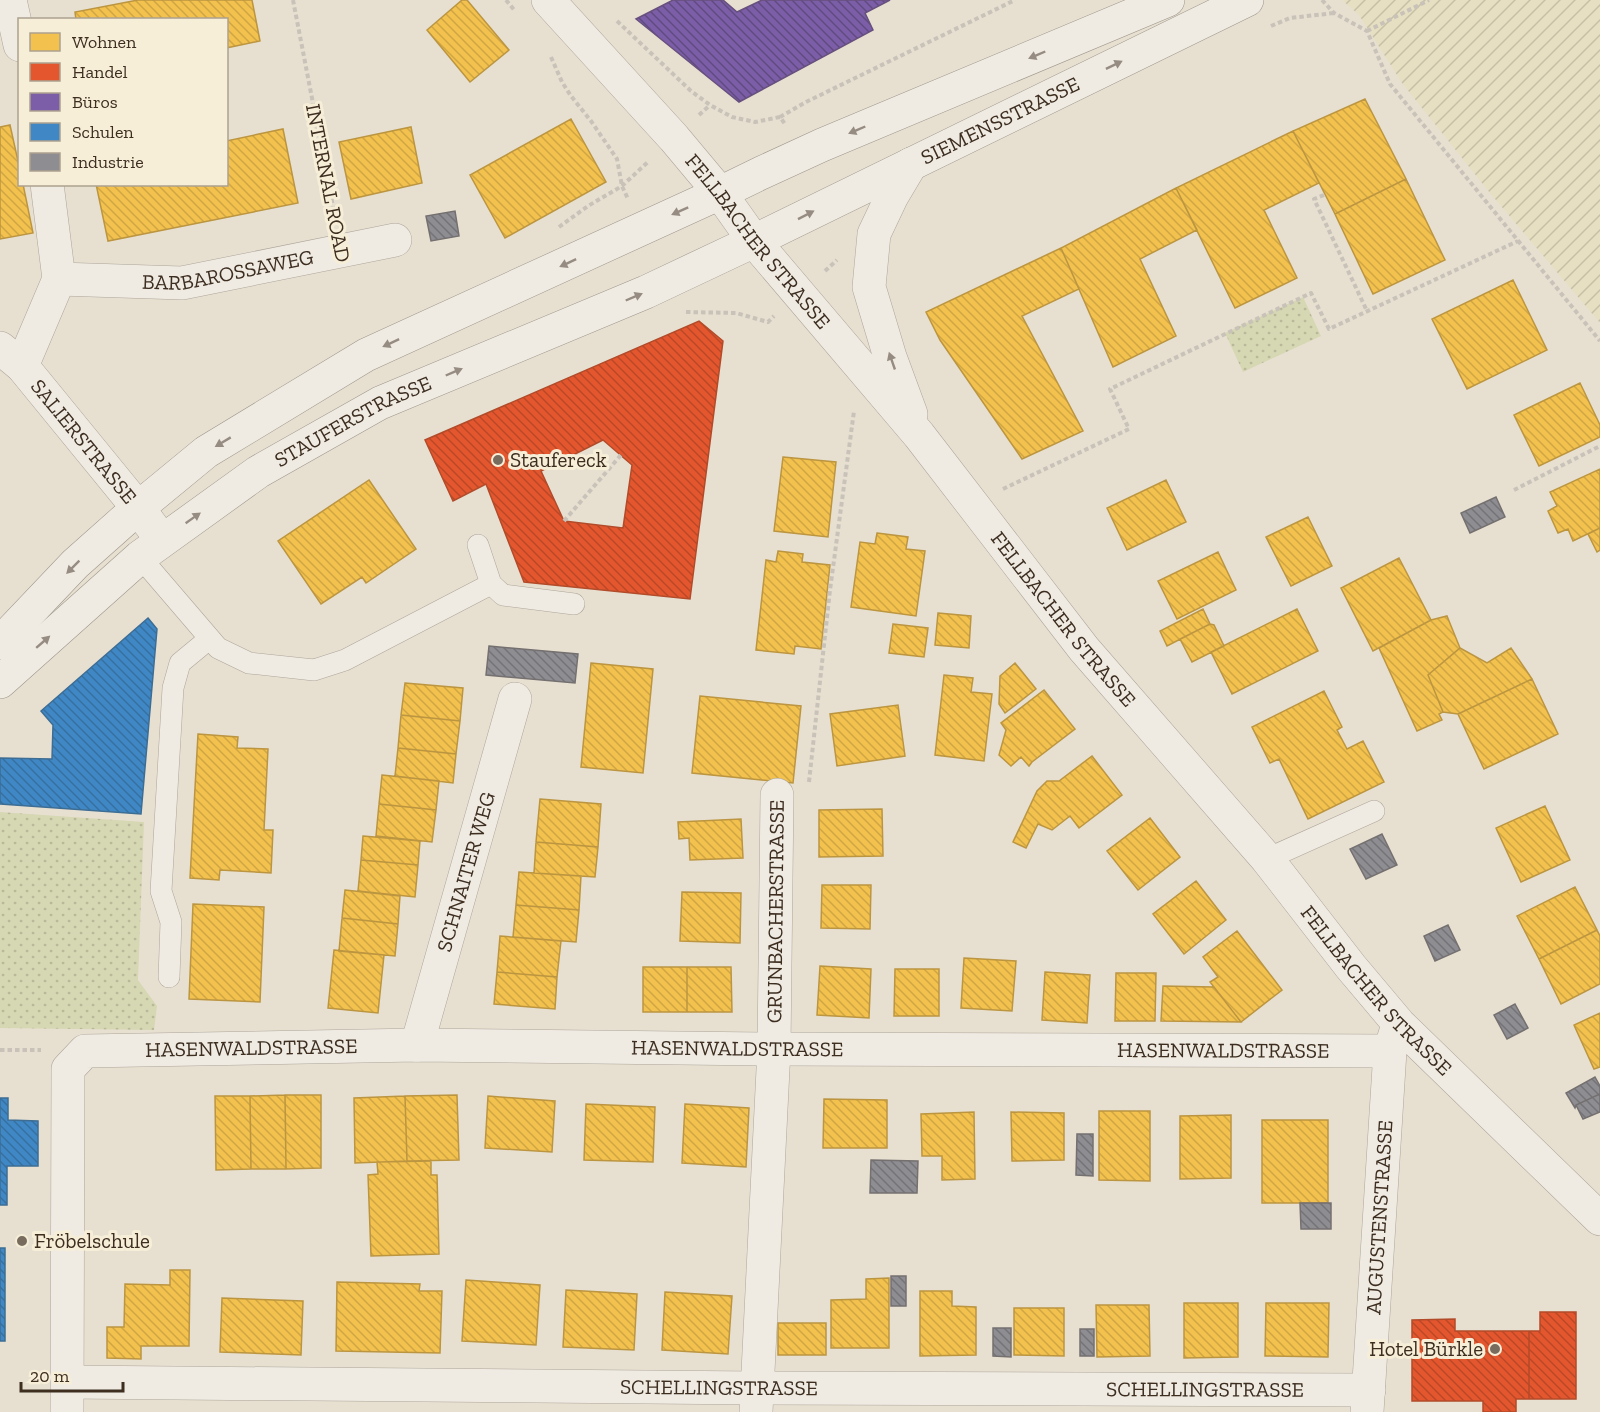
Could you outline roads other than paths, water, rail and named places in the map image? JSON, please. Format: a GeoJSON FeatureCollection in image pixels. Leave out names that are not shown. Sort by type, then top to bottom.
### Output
{"type":"FeatureCollection","features":[{"type":"Feature","properties":{"kind":"street"},"geometry":{"type":"LineString","coordinates":[[10,0],[18,36]]}},
{"type":"Feature","properties":{"kind":"street","name":"FELLBACHER STRASSE"},"geometry":{"type":"LineString","coordinates":[[548,0],[674,138],[720,194],[754,241],[919,435],[1084,649],[1266,859],[1351,967],[1394,1037],[1600,1219]]}},
{"type":"Feature","properties":{"kind":"street","name":"SIEMENSSTRASSE"},"geometry":{"type":"LineString","coordinates":[[720,194],[761,172],[822,145],[1168,0]]}},
{"type":"Feature","properties":{"kind":"street","name":"SIEMENSSTRASSE"},"geometry":{"type":"LineString","coordinates":[[754,241],[1247,0]]}},
{"type":"Feature","properties":{"kind":"street"},"geometry":{"type":"LineString","coordinates":[[911,164],[892,196],[874,234],[869,287],[890,357],[919,435]]}},
{"type":"Feature","properties":{"kind":"street"},"geometry":{"type":"LineString","coordinates":[[11,357],[59,279],[47,186]]}},
{"type":"Feature","properties":{"kind":"street"},"geometry":{"type":"LineString","coordinates":[[0,643],[75,564],[206,452],[366,355],[720,194]]}},
{"type":"Feature","properties":{"kind":"street","name":"BARBAROSSAWEG"},"geometry":{"type":"LineString","coordinates":[[59,279],[182,283],[395,240]]}},
{"type":"Feature","properties":{"kind":"street","name":"STAUFERSTRASSE"},"geometry":{"type":"LineString","coordinates":[[0,682],[151,549],[258,472],[380,404],[646,292],[754,241]]}},
{"type":"Feature","properties":{"kind":"street","name":"SALIERSTRASSE"},"geometry":{"type":"LineString","coordinates":[[11,357],[138,508],[151,549]]}},
{"type":"Feature","properties":{"kind":"street","name":"SCHNAITER WEG"},"geometry":{"type":"LineString","coordinates":[[417,1045],[515,699]]}},
{"type":"Feature","properties":{"kind":"street","name":"GRUNBACHERSTRASSE"},"geometry":{"type":"LineString","coordinates":[[757,1400],[774,1049],[777,795]]}},
{"type":"Feature","properties":{"kind":"street","name":"HASENWALDSTRASSE"},"geometry":{"type":"LineString","coordinates":[[68,1397],[68,1069],[85,1050],[417,1045],[774,1049],[1394,1037]]}},
{"type":"Feature","properties":{"kind":"street","name":"AUGUSTENSTRASSE"},"geometry":{"type":"LineString","coordinates":[[1368,1401],[1394,1037]]}},
{"type":"Feature","properties":{"kind":"street","name":"SCHELLINGSTRASSE"},"geometry":{"type":"LineString","coordinates":[[68,1397],[1368,1401]]}},
{"type":"Feature","properties":{"kind":"lane"},"geometry":{"type":"LineString","coordinates":[[478,545],[491,584],[503,595],[574,604]]}},
{"type":"Feature","properties":{"kind":"lane"},"geometry":{"type":"LineString","coordinates":[[151,549],[209,639],[218,648],[249,663],[314,670],[345,660],[491,584]]}},
{"type":"Feature","properties":{"kind":"lane"},"geometry":{"type":"LineString","coordinates":[[169,977],[171,922],[161,891],[173,688],[180,663],[209,639]]}},
{"type":"Feature","properties":{"kind":"lane"},"geometry":{"type":"LineString","coordinates":[[1266,859],[1374,811]]}},
{"type":"Feature","properties":{"kind":"place","name":"Staufereck"},"geometry":{"type":"Point","coordinates":[498,460]}},
{"type":"Feature","properties":{"kind":"place","name":"Fröbelschule"},"geometry":{"type":"Point","coordinates":[22,1241]}},
{"type":"Feature","properties":{"kind":"place","name":"Hotel Bürkle"},"geometry":{"type":"Point","coordinates":[1495,1349]}}]}
